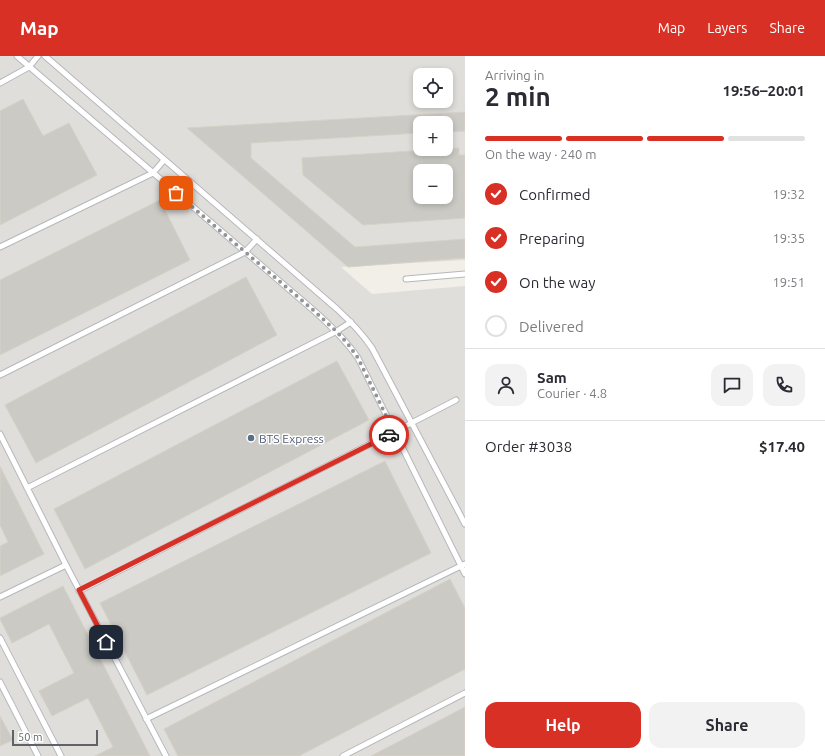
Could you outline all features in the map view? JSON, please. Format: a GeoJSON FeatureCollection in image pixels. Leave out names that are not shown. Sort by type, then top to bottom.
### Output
{"type":"FeatureCollection","features":[{"type":"Feature","properties":{"kind":"lane"},"geometry":{"type":"LineString","coordinates":[[17,56],[312,309],[348,344],[358,358],[394,432],[463,565],[465,574]]}},
{"type":"Feature","properties":{"kind":"lane"},"geometry":{"type":"LineString","coordinates":[[0,83],[29,67],[38,56]]}},
{"type":"Feature","properties":{"kind":"lane"},"geometry":{"type":"LineString","coordinates":[[45,56],[351,322],[362,334],[372,348],[465,524]]}},
{"type":"Feature","properties":{"kind":"lane"},"geometry":{"type":"LineString","coordinates":[[0,247],[153,173],[164,160]]}},
{"type":"Feature","properties":{"kind":"lane"},"geometry":{"type":"LineString","coordinates":[[0,375],[245,252],[257,240]]}},
{"type":"Feature","properties":{"kind":"lane"},"geometry":{"type":"LineString","coordinates":[[406,279],[465,274]]}},
{"type":"Feature","properties":{"kind":"lane"},"geometry":{"type":"LineString","coordinates":[[27,488],[337,332],[351,322]]}},
{"type":"Feature","properties":{"kind":"lane"},"geometry":{"type":"LineString","coordinates":[[79,590],[456,400]]}},
{"type":"Feature","properties":{"kind":"lane"},"geometry":{"type":"LineString","coordinates":[[0,434],[66,565],[166,756]]}},
{"type":"Feature","properties":{"kind":"lane"},"geometry":{"type":"LineString","coordinates":[[0,597],[66,565]]}},
{"type":"Feature","properties":{"kind":"lane"},"geometry":{"type":"LineString","coordinates":[[146,719],[463,565]]}},
{"type":"Feature","properties":{"kind":"lane"},"geometry":{"type":"LineString","coordinates":[[0,638],[61,756]]}},
{"type":"Feature","properties":{"kind":"lane"},"geometry":{"type":"LineString","coordinates":[[0,682],[38,756]]}},
{"type":"Feature","properties":{"kind":"lane"},"geometry":{"type":"LineString","coordinates":[[343,756],[465,693]]}},
{"type":"Feature","properties":{"kind":"shaded area"},"geometry":{"type":"Polygon","coordinates":[[[0,56],[465,56],[465,260],[341,267],[372,294],[465,286],[465,756],[0,756],[0,56]]]}},
{"type":"Feature","properties":{"kind":"building"},"geometry":{"type":"Polygon","coordinates":[[[23,99],[43,136],[69,123],[97,175],[0,225],[0,111],[23,99]]]}},
{"type":"Feature","properties":{"kind":"building"},"geometry":{"type":"Polygon","coordinates":[[[465,112],[465,131],[453,132],[453,116],[413,116],[413,133],[251,143],[251,158],[355,247],[465,239],[465,258],[348,267],[187,128],[465,112]]]}},
{"type":"Feature","properties":{"kind":"building"},"geometry":{"type":"Polygon","coordinates":[[[453,148],[459,148],[459,155],[465,155],[465,218],[363,225],[303,175],[302,158],[413,151],[413,156],[453,156],[453,148]]]}},
{"type":"Feature","properties":{"kind":"building"},"geometry":{"type":"Polygon","coordinates":[[[160,200],[190,260],[0,355],[0,280],[160,200]]]}},
{"type":"Feature","properties":{"kind":"building"},"geometry":{"type":"Polygon","coordinates":[[[246,277],[277,335],[36,463],[5,405],[246,277]]]}},
{"type":"Feature","properties":{"kind":"building"},"geometry":{"type":"Polygon","coordinates":[[[337,361],[369,420],[85,569],[54,509],[337,361]]]}},
{"type":"Feature","properties":{"kind":"building"},"geometry":{"type":"Polygon","coordinates":[[[385,461],[431,553],[147,695],[100,603],[385,461]]]}},
{"type":"Feature","properties":{"kind":"building"},"geometry":{"type":"Polygon","coordinates":[[[0,466],[44,554],[0,576],[0,546],[8,542],[0,525],[0,466]]]}},
{"type":"Feature","properties":{"kind":"building"},"geometry":{"type":"Polygon","coordinates":[[[450,579],[465,608],[465,669],[299,756],[178,756],[164,729],[450,579]]]}},
{"type":"Feature","properties":{"kind":"building"},"geometry":{"type":"Polygon","coordinates":[[[63,586],[150,756],[95,756],[113,747],[88,698],[52,716],[39,691],[74,673],[49,624],[12,643],[0,618],[63,586]]]}},
{"type":"Feature","properties":{"kind":"building"},"geometry":{"type":"Polygon","coordinates":[[[465,707],[465,756],[371,756],[465,707]]]}},
{"type":"Feature","properties":{"kind":"building"},"geometry":{"type":"Polygon","coordinates":[[[0,716],[13,740],[0,746],[0,716]]]}},
{"type":"Feature","properties":{"kind":"way so far"},"geometry":{"type":"LineString","coordinates":[[176,193],[312,309],[348,344],[358,358],[394,432],[389,435]]}},
{"type":"Feature","properties":{"kind":"place","name":"BTS Express"},"geometry":{"type":"Point","coordinates":[251,438]}},
{"type":"Feature","properties":{"kind":"route"},"geometry":{"type":"LineString","coordinates":[[106,642],[79,590],[389,435]]}}]}
